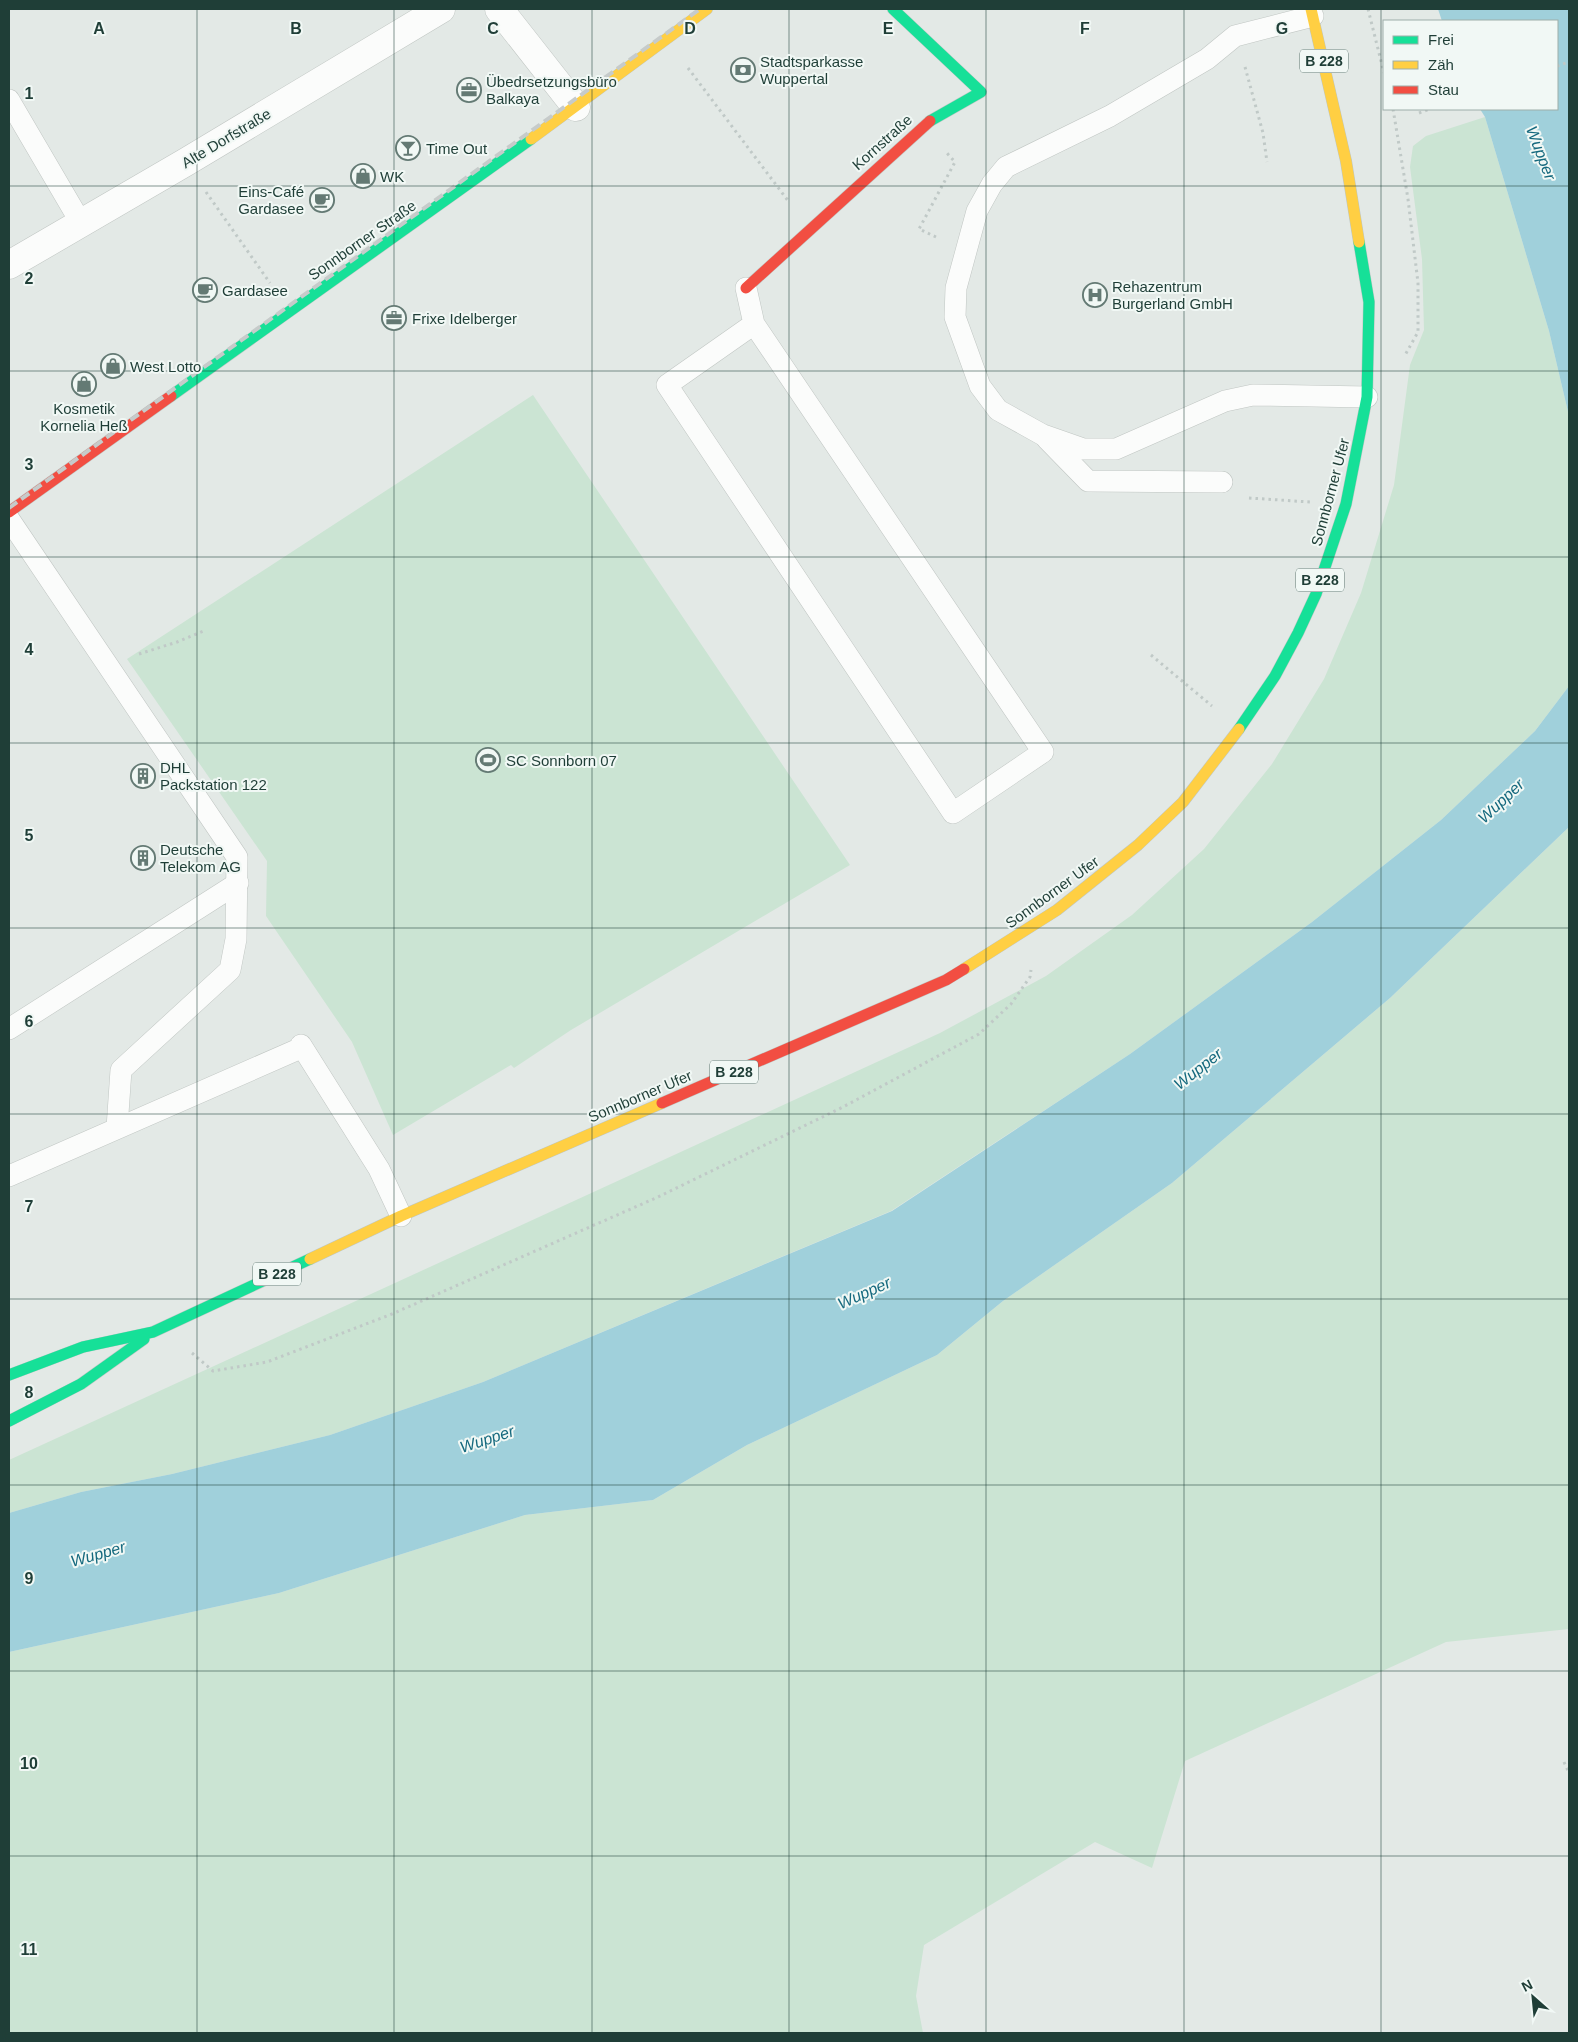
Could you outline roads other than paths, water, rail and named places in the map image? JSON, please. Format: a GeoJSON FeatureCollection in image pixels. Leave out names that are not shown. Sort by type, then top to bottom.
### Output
{"type":"FeatureCollection","features":[{"type":"Feature","properties":{"kind":"main road","name":"Sonnborner Straße"},"geometry":{"type":"LineString","coordinates":[[9,512],[289,310],[576,107],[707,9]]}},
{"type":"Feature","properties":{"kind":"main road","name":"Kornstraße"},"geometry":{"type":"LineString","coordinates":[[746,288],[923,125],[981,92],[893,9]]}},
{"type":"Feature","properties":{"kind":"main road","name":"Sonnborner Ufer"},"geometry":{"type":"LineString","coordinates":[[9,1421],[82,1384],[158,1330],[401,1216],[946,980],[1033,927],[1138,845],[1183,802],[1239,729],[1275,676],[1298,633],[1316,594],[1346,504],[1357,464],[1367,397],[1369,302],[1346,161],[1312,12]]}},
{"type":"Feature","properties":{"kind":"main road","name":"Sonnborner Ufer"},"geometry":{"type":"LineString","coordinates":[[9,1375],[83,1347],[158,1330]]}},
{"type":"Feature","properties":{"kind":"street","name":"Alte Dorfstraße"},"geometry":{"type":"LineString","coordinates":[[9,265],[186,162],[441,9]]}},
{"type":"Feature","properties":{"kind":"street"},"geometry":{"type":"LineString","coordinates":[[499,9],[576,107]]}},
{"type":"Feature","properties":{"kind":"lane"},"geometry":{"type":"LineString","coordinates":[[1312,12],[1234,36],[1207,58],[1110,116],[1006,167],[992,184],[977,211],[956,288],[955,317],[984,392],[998,410],[1043,435],[1083,450],[1116,449],[1225,401],[1253,395],[1367,397]]}},
{"type":"Feature","properties":{"kind":"lane"},"geometry":{"type":"LineString","coordinates":[[9,100],[81,223]]}},
{"type":"Feature","properties":{"kind":"lane"},"geometry":{"type":"LineString","coordinates":[[746,288],[754,324],[1043,752],[953,813],[667,385],[754,324]]}},
{"type":"Feature","properties":{"kind":"lane"},"geometry":{"type":"LineString","coordinates":[[1043,435],[1088,481],[1222,482]]}},
{"type":"Feature","properties":{"kind":"lane"},"geometry":{"type":"LineString","coordinates":[[9,519],[112,668],[237,857],[236,939],[230,970],[121,1070],[117,1128]]}},
{"type":"Feature","properties":{"kind":"lane"},"geometry":{"type":"LineString","coordinates":[[9,1029],[238,883]]}},
{"type":"Feature","properties":{"kind":"lane"},"geometry":{"type":"LineString","coordinates":[[9,1176],[301,1046],[379,1169],[401,1216]]}},
{"type":"Feature","properties":{"kind":"water","name":"Wupper"},"geometry":{"type":"Polygon","coordinates":[[[1438,9],[1568,9],[1569,11],[1569,416],[1549,331],[1485,117],[1481,110],[1558,110],[1558,20],[1442,20],[1438,9]]]}},
{"type":"Feature","properties":{"kind":"water","name":"Wupper"},"geometry":{"type":"Polygon","coordinates":[[[1569,686],[1569,827],[1390,998],[1172,1183],[1003,1301],[937,1355],[747,1445],[653,1500],[525,1515],[279,1593],[9,1652],[9,1513],[81,1492],[172,1474],[330,1435],[483,1382],[892,1211],[1130,1054],[1312,922],[1441,820],[1535,731],[1569,686]]]}},
{"type":"Feature","properties":{"kind":"railway"},"geometry":{"type":"LineString","coordinates":[[9,508],[700,9]]}},
{"type":"Feature","properties":{"kind":"place","name":"Stadtsparkasse Wuppertal"},"geometry":{"type":"Point","coordinates":[743,70]}},
{"type":"Feature","properties":{"kind":"place","name":"Übedrsetzungsbüro Balkaya"},"geometry":{"type":"Point","coordinates":[469,90]}},
{"type":"Feature","properties":{"kind":"place","name":"Time Out"},"geometry":{"type":"Point","coordinates":[408,148]}},
{"type":"Feature","properties":{"kind":"place","name":"WK"},"geometry":{"type":"Point","coordinates":[363,176]}},
{"type":"Feature","properties":{"kind":"place","name":"Eins-Café Gardasee"},"geometry":{"type":"Point","coordinates":[322,200]}},
{"type":"Feature","properties":{"kind":"place","name":"Gardasee"},"geometry":{"type":"Point","coordinates":[205,290]}},
{"type":"Feature","properties":{"kind":"place","name":"Rehazentrum Burgerland GmbH"},"geometry":{"type":"Point","coordinates":[1095,295]}},
{"type":"Feature","properties":{"kind":"place","name":"Frixe Idelberger"},"geometry":{"type":"Point","coordinates":[394,318]}},
{"type":"Feature","properties":{"kind":"place","name":"West Lotto"},"geometry":{"type":"Point","coordinates":[113,366]}},
{"type":"Feature","properties":{"kind":"place","name":"Kosmetik Kornelia Heß"},"geometry":{"type":"Point","coordinates":[84,384]}},
{"type":"Feature","properties":{"kind":"place","name":"SC Sonnborn 07"},"geometry":{"type":"Point","coordinates":[488,760]}},
{"type":"Feature","properties":{"kind":"place","name":"DHL Packstation 122"},"geometry":{"type":"Point","coordinates":[143,776]}},
{"type":"Feature","properties":{"kind":"place","name":"Deutsche Telekom AG"},"geometry":{"type":"Point","coordinates":[143,858]}}]}
